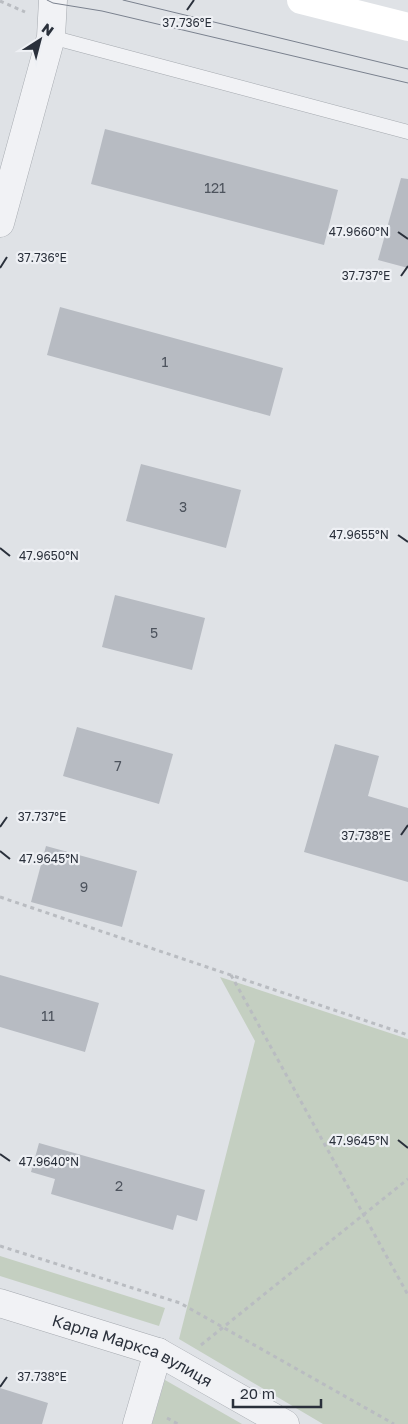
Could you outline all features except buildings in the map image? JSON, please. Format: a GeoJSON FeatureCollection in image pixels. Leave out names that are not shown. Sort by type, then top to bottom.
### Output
{"type":"FeatureCollection","features":[{"type":"Feature","properties":{"kind":"main road"},"geometry":{"type":"LineString","coordinates":[[301,0],[408,27]]}},
{"type":"Feature","properties":{"kind":"street"},"geometry":{"type":"LineString","coordinates":[[0,223],[52,37],[53,0]]}},
{"type":"Feature","properties":{"kind":"street","name":"Карла Маркса вулиця"},"geometry":{"type":"LineString","coordinates":[[0,1303],[158,1352],[285,1424]]}},
{"type":"Feature","properties":{"kind":"street"},"geometry":{"type":"LineString","coordinates":[[138,1424],[158,1352]]}},
{"type":"Feature","properties":{"kind":"lane"},"geometry":{"type":"LineString","coordinates":[[52,37],[408,132]]}},
{"type":"Feature","properties":{"kind":"path"},"geometry":{"type":"LineString","coordinates":[[0,897],[408,1034]]}},
{"type":"Feature","properties":{"kind":"path"},"geometry":{"type":"LineString","coordinates":[[231,975],[408,1296]]}},
{"type":"Feature","properties":{"kind":"path"},"geometry":{"type":"LineString","coordinates":[[189,1370],[202,1343],[408,1179]]}},
{"type":"Feature","properties":{"kind":"path"},"geometry":{"type":"LineString","coordinates":[[0,1246],[180,1303],[394,1424]]}},
{"type":"Feature","properties":{"kind":"path"},"geometry":{"type":"LineString","coordinates":[[166,1418],[170,1410]]}},
{"type":"Feature","properties":{"kind":"green space"},"geometry":{"type":"Polygon","coordinates":[[[220,977],[408,1039],[408,1424],[323,1424],[179,1339],[255,1041],[220,977]]]}},
{"type":"Feature","properties":{"kind":"green space"},"geometry":{"type":"Polygon","coordinates":[[[0,1256],[165,1308],[159,1326],[0,1276],[0,1256]]]}},
{"type":"Feature","properties":{"kind":"green space"},"geometry":{"type":"Polygon","coordinates":[[[165,1380],[242,1424],[152,1424],[165,1380]]]}},
{"type":"Feature","properties":{"kind":"tram line"},"geometry":{"type":"LineString","coordinates":[[47,0],[53,3],[102,11],[408,83]]}},
{"type":"Feature","properties":{"kind":"tram line"},"geometry":{"type":"LineString","coordinates":[[123,0],[408,69]]}}]}
